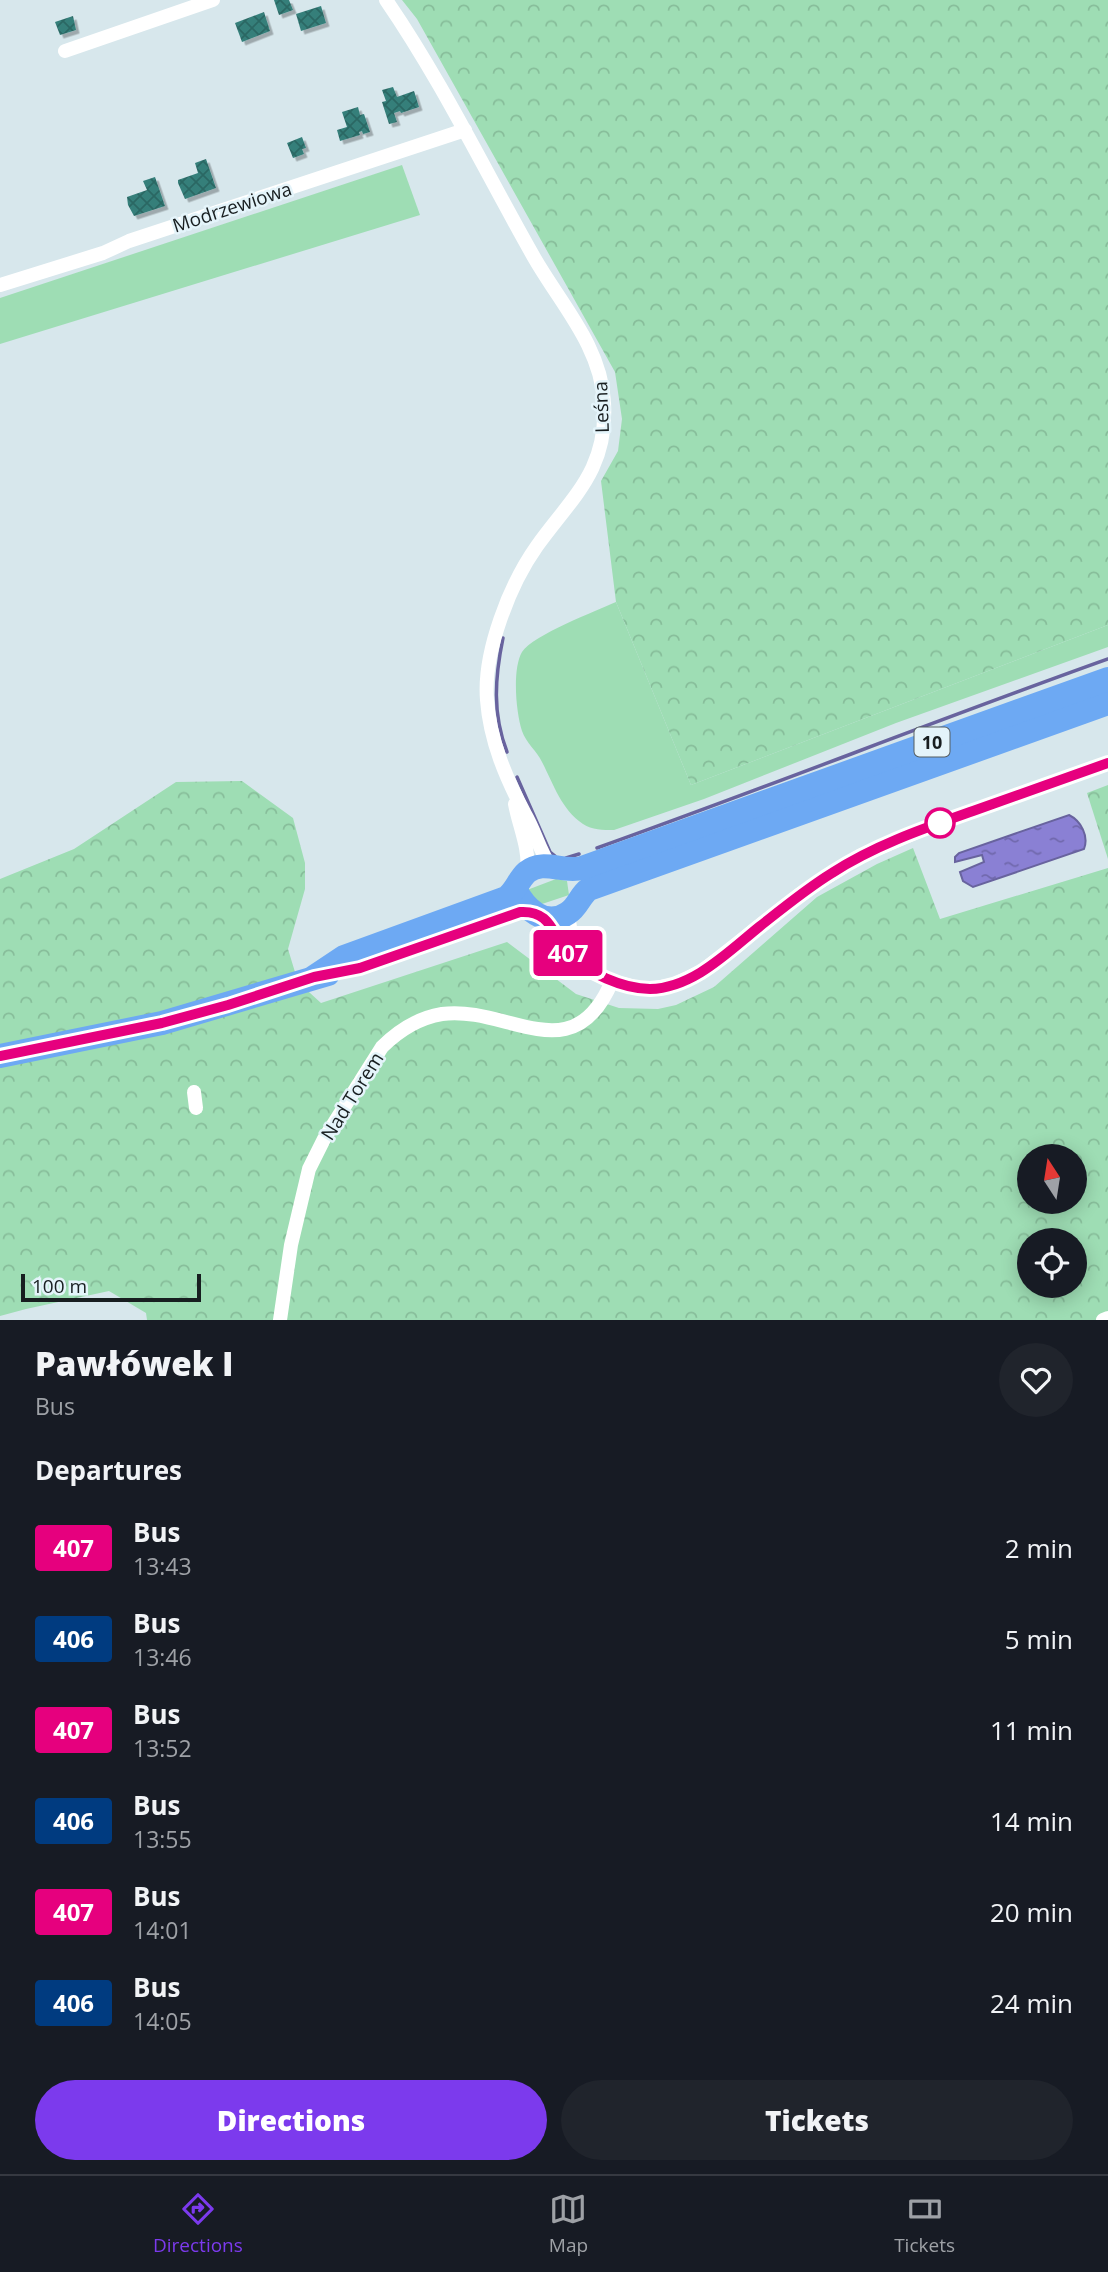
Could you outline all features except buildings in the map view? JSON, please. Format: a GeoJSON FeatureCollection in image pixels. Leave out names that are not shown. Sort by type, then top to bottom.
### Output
{"type":"FeatureCollection","features":[{"type":"Feature","properties":{"kind":"highway","name":"10"},"geometry":{"type":"LineString","coordinates":[[314,977],[344,957],[496,902],[539,874],[582,868],[1108,679]]}},
{"type":"Feature","properties":{"kind":"highway","name":"10"},"geometry":{"type":"LineString","coordinates":[[0,1056],[162,1023],[250,999],[314,977],[360,968],[520,912],[557,918],[589,889],[1108,703]]}},
{"type":"Feature","properties":{"kind":"highway"},"geometry":{"type":"LineString","coordinates":[[537,915],[524,904],[539,874],[573,879],[574,905]]}},
{"type":"Feature","properties":{"kind":"street"},"geometry":{"type":"LineString","coordinates":[[65,51],[213,0]]}},
{"type":"Feature","properties":{"kind":"street","name":"Leśna"},"geometry":{"type":"LineString","coordinates":[[386,0],[433,72],[532,256],[591,350],[600,375],[604,402],[604,433],[594,467],[581,489],[535,549],[511,592],[495,637],[487,679],[486,698],[490,724],[502,766],[540,851],[539,874]]}},
{"type":"Feature","properties":{"kind":"street","name":"Modrzewiowa"},"geometry":{"type":"LineString","coordinates":[[0,285],[103,253],[129,241],[465,130]]}},
{"type":"Feature","properties":{"kind":"street"},"geometry":{"type":"LineString","coordinates":[[537,915],[558,935],[567,952],[612,981],[625,986],[650,989],[673,985],[702,971],[799,895],[860,856],[931,826],[1108,763]]}},
{"type":"Feature","properties":{"kind":"street","name":"Leśna"},"geometry":{"type":"LineString","coordinates":[[514,796],[528,854],[539,874]]}},
{"type":"Feature","properties":{"kind":"street"},"geometry":{"type":"LineString","coordinates":[[574,905],[571,934],[586,965]]}},
{"type":"Feature","properties":{"kind":"street","name":"Nad Torem"},"geometry":{"type":"LineString","coordinates":[[280,1320],[291,1245],[309,1169],[372,1060],[394,1034],[425,1018],[443,1014],[478,1016],[532,1028],[567,1029],[581,1024],[593,1015],[612,981]]}},
{"type":"Feature","properties":{"kind":"street"},"geometry":{"type":"LineString","coordinates":[[194,1092],[196,1108]]}},
{"type":"Feature","properties":{"kind":"street"},"geometry":{"type":"LineString","coordinates":[[1103,1320],[1108,1318]]}},
{"type":"Feature","properties":{"kind":"green space"},"geometry":{"type":"Polygon","coordinates":[[[402,0],[1108,0],[1108,625],[691,785],[616,602],[601,481],[618,451],[622,419],[615,372],[417,19],[402,0]]]}},
{"type":"Feature","properties":{"kind":"green space"},"geometry":{"type":"Polygon","coordinates":[[[402,165],[420,215],[0,344],[0,298],[402,165]]]}},
{"type":"Feature","properties":{"kind":"green space"},"geometry":{"type":"Polygon","coordinates":[[[616,602],[691,785],[1108,625],[1108,647],[896,723],[704,799],[614,830],[602,830],[586,826],[569,811],[524,735],[518,713],[516,680],[519,660],[528,645],[551,631],[616,602]]]}},
{"type":"Feature","properties":{"kind":"green space"},"geometry":{"type":"Polygon","coordinates":[[[242,781],[293,818],[305,863],[305,889],[288,949],[298,982],[321,1003],[507,942],[576,994],[619,1008],[658,1009],[676,1005],[714,987],[817,897],[877,864],[913,848],[940,919],[1108,868],[1108,1320],[147,1320],[146,1313],[109,1291],[0,1316],[0,879],[74,849],[176,782],[242,781]]]}},
{"type":"Feature","properties":{"kind":"green space"},"geometry":{"type":"Polygon","coordinates":[[[1108,785],[1108,859],[1087,793],[1108,785]]]}},
{"type":"Feature","properties":{"kind":"green space"},"geometry":{"type":"Polygon","coordinates":[[[556,879],[567,881],[569,895],[539,905],[527,890],[556,879]]]}},
{"type":"Feature","properties":{"kind":"water"},"geometry":{"type":"Polygon","coordinates":[[[1069,815],[1083,829],[1084,849],[973,887],[963,881],[960,872],[984,862],[982,855],[955,862],[959,853],[1069,815]]]}},
{"type":"Feature","properties":{"kind":"waterway"},"geometry":{"type":"LineString","coordinates":[[503,638],[496,695],[499,723],[507,752]]}},
{"type":"Feature","properties":{"kind":"waterway"},"geometry":{"type":"LineString","coordinates":[[597,848],[1108,659]]}},
{"type":"Feature","properties":{"kind":"waterway"},"geometry":{"type":"LineString","coordinates":[[517,777],[550,852],[555,856]]}},
{"type":"Feature","properties":{"kind":"waterway"},"geometry":{"type":"LineString","coordinates":[[566,858],[579,854]]}},
{"type":"Feature","properties":{"kind":"bus line","name":"407"},"geometry":{"type":"LineString","coordinates":[[0,1056],[162,1023],[250,999],[314,977],[360,968],[520,912],[531,911],[543,918],[558,935],[567,952],[597,974],[625,986],[638,988],[673,985],[702,971],[799,895],[860,856],[931,826],[1108,763]]}}]}
